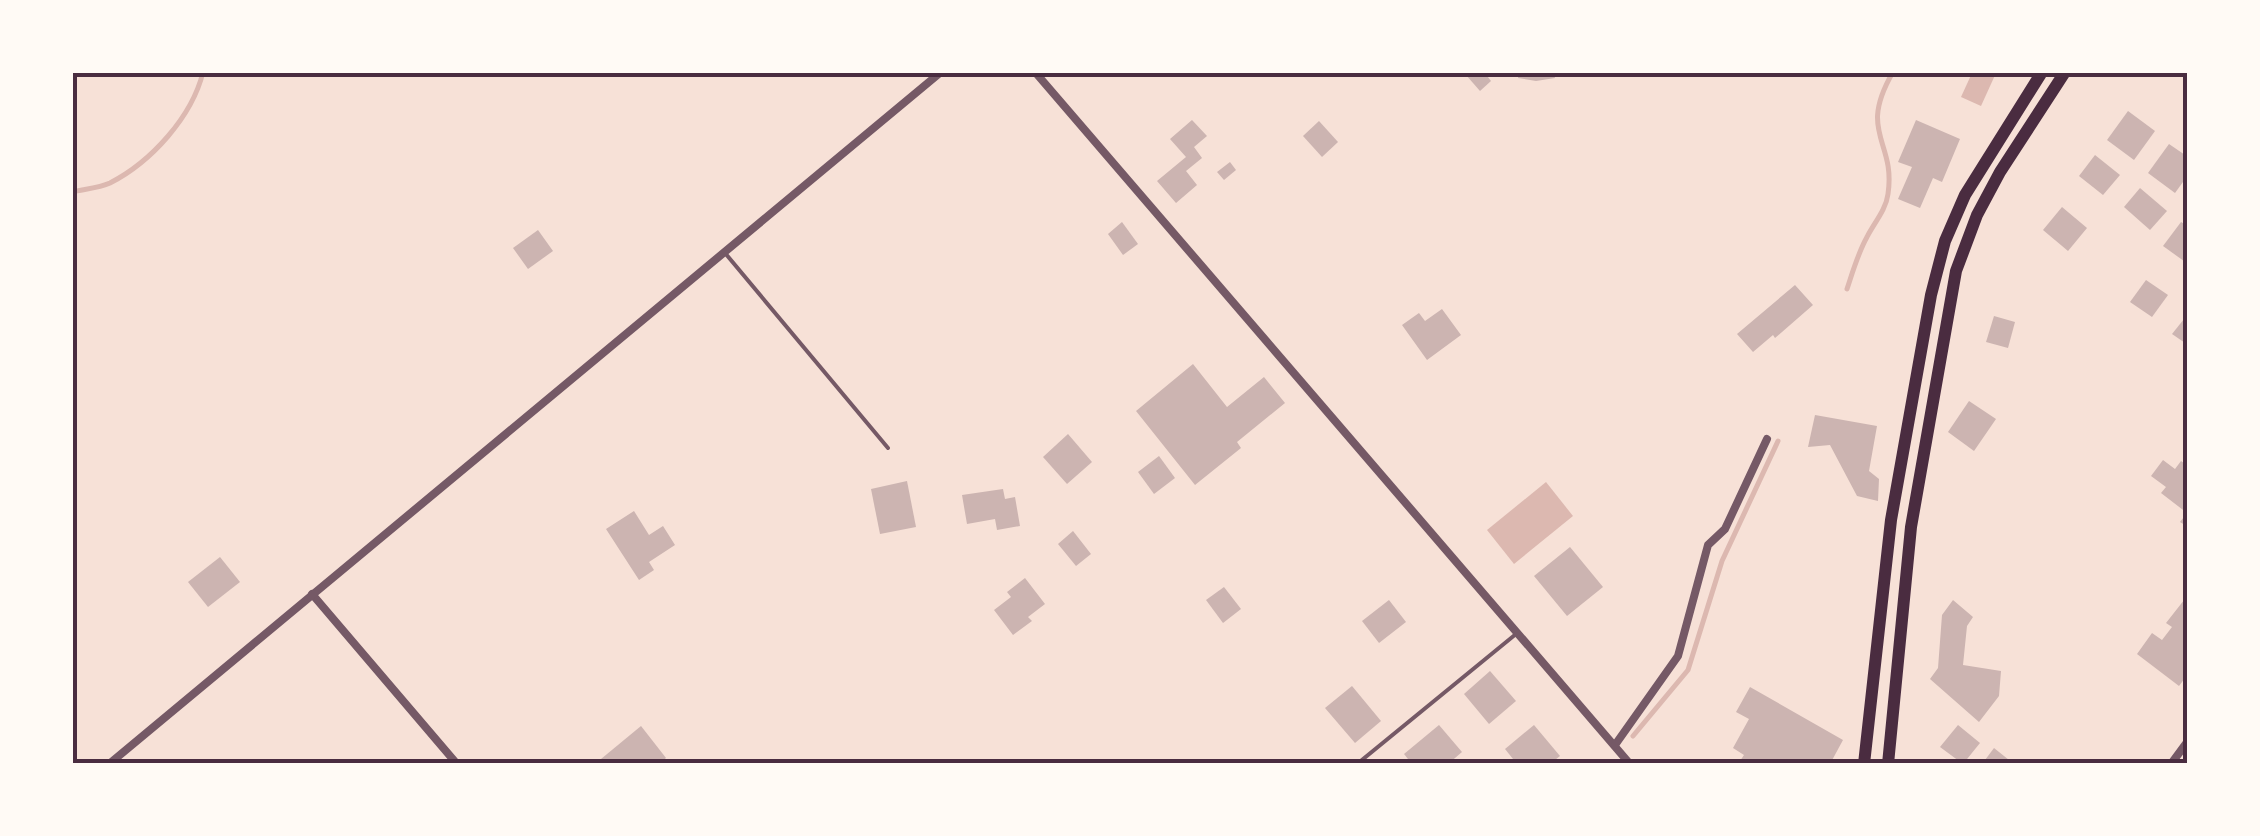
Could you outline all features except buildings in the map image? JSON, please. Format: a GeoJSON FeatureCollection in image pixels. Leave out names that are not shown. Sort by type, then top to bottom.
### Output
{"type":"FeatureCollection","features":[{"type":"Feature","properties":{"kind":"main road"},"geometry":{"type":"LineString","coordinates":[[1864,764],[1891,520],[1931,295],[1945,242],[1965,195],[2042,72]]}},
{"type":"Feature","properties":{"kind":"main road"},"geometry":{"type":"LineString","coordinates":[[1888,764],[1912,527],[1952,286],[1965,243],[1992,188],[2065,72]]}},
{"type":"Feature","properties":{"kind":"street"},"geometry":{"type":"LineString","coordinates":[[108,764],[941,72]]}},
{"type":"Feature","properties":{"kind":"street"},"geometry":{"type":"LineString","coordinates":[[1035,72],[1630,764]]}},
{"type":"Feature","properties":{"kind":"street"},"geometry":{"type":"LineString","coordinates":[[1614,745],[1678,656],[1708,545],[1725,528],[1767,439]]}},
{"type":"Feature","properties":{"kind":"street"},"geometry":{"type":"LineString","coordinates":[[312,594],[457,764]]}},
{"type":"Feature","properties":{"kind":"street"},"geometry":{"type":"LineString","coordinates":[[2170,764],[2188,741]]}},
{"type":"Feature","properties":{"kind":"lane"},"geometry":{"type":"LineString","coordinates":[[725,253],[888,448]]}},
{"type":"Feature","properties":{"kind":"lane"},"geometry":{"type":"LineString","coordinates":[[1357,764],[1517,632]]}},
{"type":"Feature","properties":{"kind":"shaded area"},"geometry":{"type":"Polygon","coordinates":[[[1972,73],[1996,73],[1981,106],[1961,97],[1972,73]]]}},
{"type":"Feature","properties":{"kind":"shaded area"},"geometry":{"type":"Polygon","coordinates":[[[1546,482],[1573,516],[1514,564],[1487,530],[1546,482]]]}},
{"type":"Feature","properties":{"kind":"waterway"},"geometry":{"type":"LineString","coordinates":[[72,192],[110,183],[155,151],[190,105],[203,72]]}},
{"type":"Feature","properties":{"kind":"waterway"},"geometry":{"type":"LineString","coordinates":[[1847,289],[1861,249],[1887,200],[1889,176],[1878,110],[1893,72]]}},
{"type":"Feature","properties":{"kind":"waterway"},"geometry":{"type":"LineString","coordinates":[[1633,736],[1688,670],[1722,561],[1778,441]]}}]}
